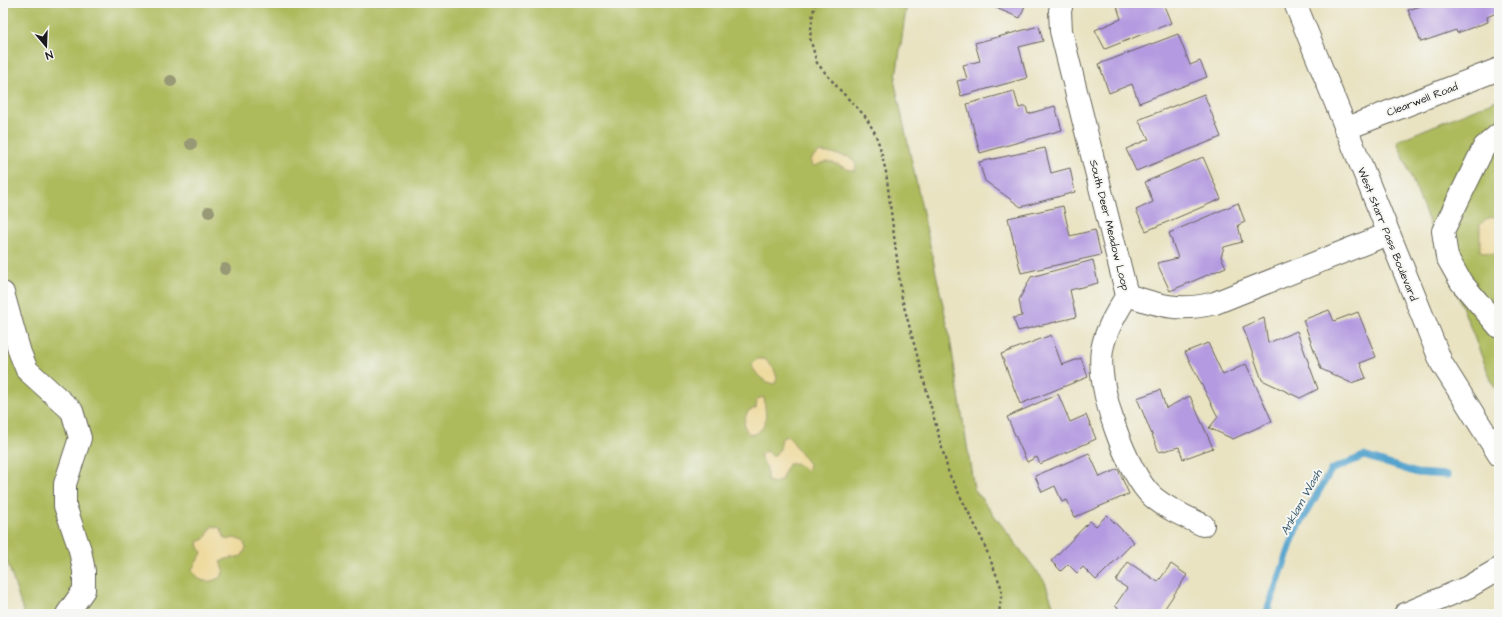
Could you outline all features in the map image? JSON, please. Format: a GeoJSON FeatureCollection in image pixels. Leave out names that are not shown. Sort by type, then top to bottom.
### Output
{"type":"FeatureCollection","features":[{"type":"Feature","properties":{"kind":"street","name":"South Deer Meadow Loop"},"geometry":{"type":"LineString","coordinates":[[1062,3],[1060,11],[1061,31],[1127,295],[1160,306],[1195,308],[1215,303],[1388,234]]}},
{"type":"Feature","properties":{"kind":"street","name":"West Starr Pass Boulevard"},"geometry":{"type":"LineString","coordinates":[[1295,3],[1345,129],[1442,364],[1499,455]]}},
{"type":"Feature","properties":{"kind":"street","name":"Clearwell Road"},"geometry":{"type":"LineString","coordinates":[[1345,129],[1499,68]]}},
{"type":"Feature","properties":{"kind":"street"},"geometry":{"type":"LineString","coordinates":[[1499,134],[1484,147],[1443,231],[1447,257],[1461,282],[1499,327]]}},
{"type":"Feature","properties":{"kind":"street"},"geometry":{"type":"LineString","coordinates":[[3,293],[20,353],[27,370],[72,410],[80,438],[65,484],[65,506],[80,550],[84,571],[84,590],[67,614]]}},
{"type":"Feature","properties":{"kind":"street"},"geometry":{"type":"LineString","coordinates":[[1127,295],[1115,315],[1102,350],[1101,377],[1109,409],[1135,475],[1152,496],[1168,508],[1203,525]]}},
{"type":"Feature","properties":{"kind":"street"},"geometry":{"type":"LineString","coordinates":[[1405,614],[1468,587],[1499,570]]}},
{"type":"Feature","properties":{"kind":"path"},"geometry":{"type":"LineString","coordinates":[[816,3],[813,12],[810,38],[817,63],[865,116],[875,133],[880,147],[886,172],[902,298],[949,474],[982,539],[1002,589],[999,614]]}},
{"type":"Feature","properties":{"kind":"path"},"geometry":{"type":"LineString","coordinates":[[1499,505],[1497,514],[1499,526]]}},
{"type":"Feature","properties":{"kind":"green space"},"geometry":{"type":"Polygon","coordinates":[[[3,3],[907,3],[895,84],[949,333],[974,489],[1045,582],[1056,614],[24,614],[3,548],[3,3]]]}},
{"type":"Feature","properties":{"kind":"green space"},"geometry":{"type":"Polygon","coordinates":[[[1499,99],[1499,393],[1493,385],[1397,141],[1499,99]]]}},
{"type":"Feature","properties":{"kind":"sand"},"geometry":{"type":"Polygon","coordinates":[[[821,152],[850,157],[856,164],[855,171],[829,162],[813,166],[810,161],[814,156],[821,152]]]}},
{"type":"Feature","properties":{"kind":"sand"},"geometry":{"type":"Polygon","coordinates":[[[1499,192],[1499,252],[1496,255],[1480,251],[1480,225],[1486,219],[1496,216],[1498,208],[1494,200],[1499,192]]]}},
{"type":"Feature","properties":{"kind":"sand"},"geometry":{"type":"Polygon","coordinates":[[[757,359],[765,359],[774,369],[777,378],[775,384],[760,378],[751,365],[757,359]]]}},
{"type":"Feature","properties":{"kind":"sand"},"geometry":{"type":"Polygon","coordinates":[[[764,397],[766,413],[765,422],[756,434],[749,434],[745,428],[745,420],[748,411],[756,408],[757,399],[764,397]]]}},
{"type":"Feature","properties":{"kind":"sand"},"geometry":{"type":"Polygon","coordinates":[[[788,436],[809,464],[807,471],[796,463],[788,464],[781,480],[775,483],[767,481],[767,468],[761,459],[761,453],[767,451],[773,457],[780,449],[782,438],[788,436]]]}},
{"type":"Feature","properties":{"kind":"sand"},"geometry":{"type":"Polygon","coordinates":[[[212,526],[220,528],[226,540],[234,538],[243,541],[246,548],[242,556],[226,559],[220,562],[224,570],[221,577],[212,581],[204,581],[200,580],[194,574],[192,569],[202,553],[198,542],[205,539],[212,526]]]}},
{"type":"Feature","properties":{"kind":"building"},"geometry":{"type":"Polygon","coordinates":[[[984,3],[1026,3],[1020,18],[984,3]]]}},
{"type":"Feature","properties":{"kind":"building"},"geometry":{"type":"Polygon","coordinates":[[[1116,3],[1163,3],[1171,23],[1105,49],[1095,30],[1121,19],[1116,3]]]}},
{"type":"Feature","properties":{"kind":"building"},"geometry":{"type":"Polygon","coordinates":[[[1430,3],[1499,3],[1499,12],[1487,17],[1488,22],[1457,33],[1456,30],[1421,42],[1408,10],[1430,3]]]}},
{"type":"Feature","properties":{"kind":"building"},"geometry":{"type":"Polygon","coordinates":[[[1039,26],[1043,41],[1019,47],[1027,78],[961,96],[957,81],[967,79],[963,65],[980,61],[975,43],[1039,26]]]}},
{"type":"Feature","properties":{"kind":"building"},"geometry":{"type":"Polygon","coordinates":[[[1178,34],[1190,65],[1200,61],[1207,77],[1139,103],[1132,84],[1109,93],[1099,64],[1178,34]]]}},
{"type":"Feature","properties":{"kind":"building"},"geometry":{"type":"Polygon","coordinates":[[[1014,91],[1019,108],[1026,106],[1028,114],[1055,106],[1062,130],[980,153],[967,104],[1014,91]]]}},
{"type":"Feature","properties":{"kind":"building"},"geometry":{"type":"Polygon","coordinates":[[[1204,94],[1221,137],[1136,171],[1126,149],[1149,139],[1138,120],[1204,94]]]}},
{"type":"Feature","properties":{"kind":"building"},"geometry":{"type":"Polygon","coordinates":[[[1045,148],[1051,173],[1070,168],[1075,192],[1021,207],[985,181],[979,162],[1045,148]]]}},
{"type":"Feature","properties":{"kind":"building"},"geometry":{"type":"Polygon","coordinates":[[[1203,157],[1221,199],[1146,231],[1136,210],[1153,202],[1145,182],[1203,157]]]}},
{"type":"Feature","properties":{"kind":"building"},"geometry":{"type":"Polygon","coordinates":[[[1238,203],[1245,222],[1238,225],[1242,242],[1224,247],[1221,257],[1226,267],[1170,291],[1157,263],[1178,258],[1169,233],[1238,203]]]}},
{"type":"Feature","properties":{"kind":"building"},"geometry":{"type":"Polygon","coordinates":[[[1063,206],[1070,236],[1095,230],[1101,255],[1021,273],[1008,218],[1063,206]]]}},
{"type":"Feature","properties":{"kind":"building"},"geometry":{"type":"Polygon","coordinates":[[[1093,260],[1098,283],[1070,290],[1076,317],[1018,331],[1013,318],[1022,316],[1019,300],[1031,277],[1093,260]]]}},
{"type":"Feature","properties":{"kind":"building"},"geometry":{"type":"Polygon","coordinates":[[[1329,310],[1334,321],[1358,312],[1376,357],[1360,363],[1366,378],[1351,383],[1321,369],[1303,320],[1329,310]]]}},
{"type":"Feature","properties":{"kind":"building"},"geometry":{"type":"Polygon","coordinates":[[[1264,318],[1268,343],[1297,331],[1318,389],[1300,398],[1262,380],[1243,327],[1264,318]]]}},
{"type":"Feature","properties":{"kind":"building"},"geometry":{"type":"Polygon","coordinates":[[[1051,335],[1062,365],[1081,358],[1088,377],[1020,404],[1001,354],[1051,335]]]}},
{"type":"Feature","properties":{"kind":"building"},"geometry":{"type":"Polygon","coordinates":[[[1208,343],[1223,375],[1246,364],[1272,421],[1233,439],[1209,428],[1218,417],[1185,352],[1208,343]]]}},
{"type":"Feature","properties":{"kind":"building"},"geometry":{"type":"Polygon","coordinates":[[[1160,390],[1166,408],[1190,396],[1213,448],[1183,459],[1179,447],[1159,452],[1137,398],[1160,390]]]}},
{"type":"Feature","properties":{"kind":"building"},"geometry":{"type":"Polygon","coordinates":[[[1058,394],[1070,422],[1086,415],[1096,439],[1040,464],[1037,457],[1027,462],[1007,417],[1058,394]]]}},
{"type":"Feature","properties":{"kind":"building"},"geometry":{"type":"Polygon","coordinates":[[[1089,453],[1100,477],[1118,469],[1129,494],[1075,517],[1067,500],[1062,502],[1055,486],[1042,492],[1035,476],[1089,453]]]}},
{"type":"Feature","properties":{"kind":"building"},"geometry":{"type":"Polygon","coordinates":[[[1107,515],[1134,542],[1096,580],[1083,567],[1077,573],[1068,564],[1061,571],[1051,561],[1090,521],[1096,526],[1107,515]]]}},
{"type":"Feature","properties":{"kind":"building"},"geometry":{"type":"Polygon","coordinates":[[[1128,562],[1158,582],[1171,564],[1187,575],[1161,614],[1127,614],[1115,606],[1127,588],[1116,581],[1128,562]]]}},
{"type":"Feature","properties":{"kind":"waterway","name":"Anklam Wash"},"geometry":{"type":"LineString","coordinates":[[1266,614],[1295,533],[1331,470],[1364,456],[1417,473],[1447,475]]}}]}
